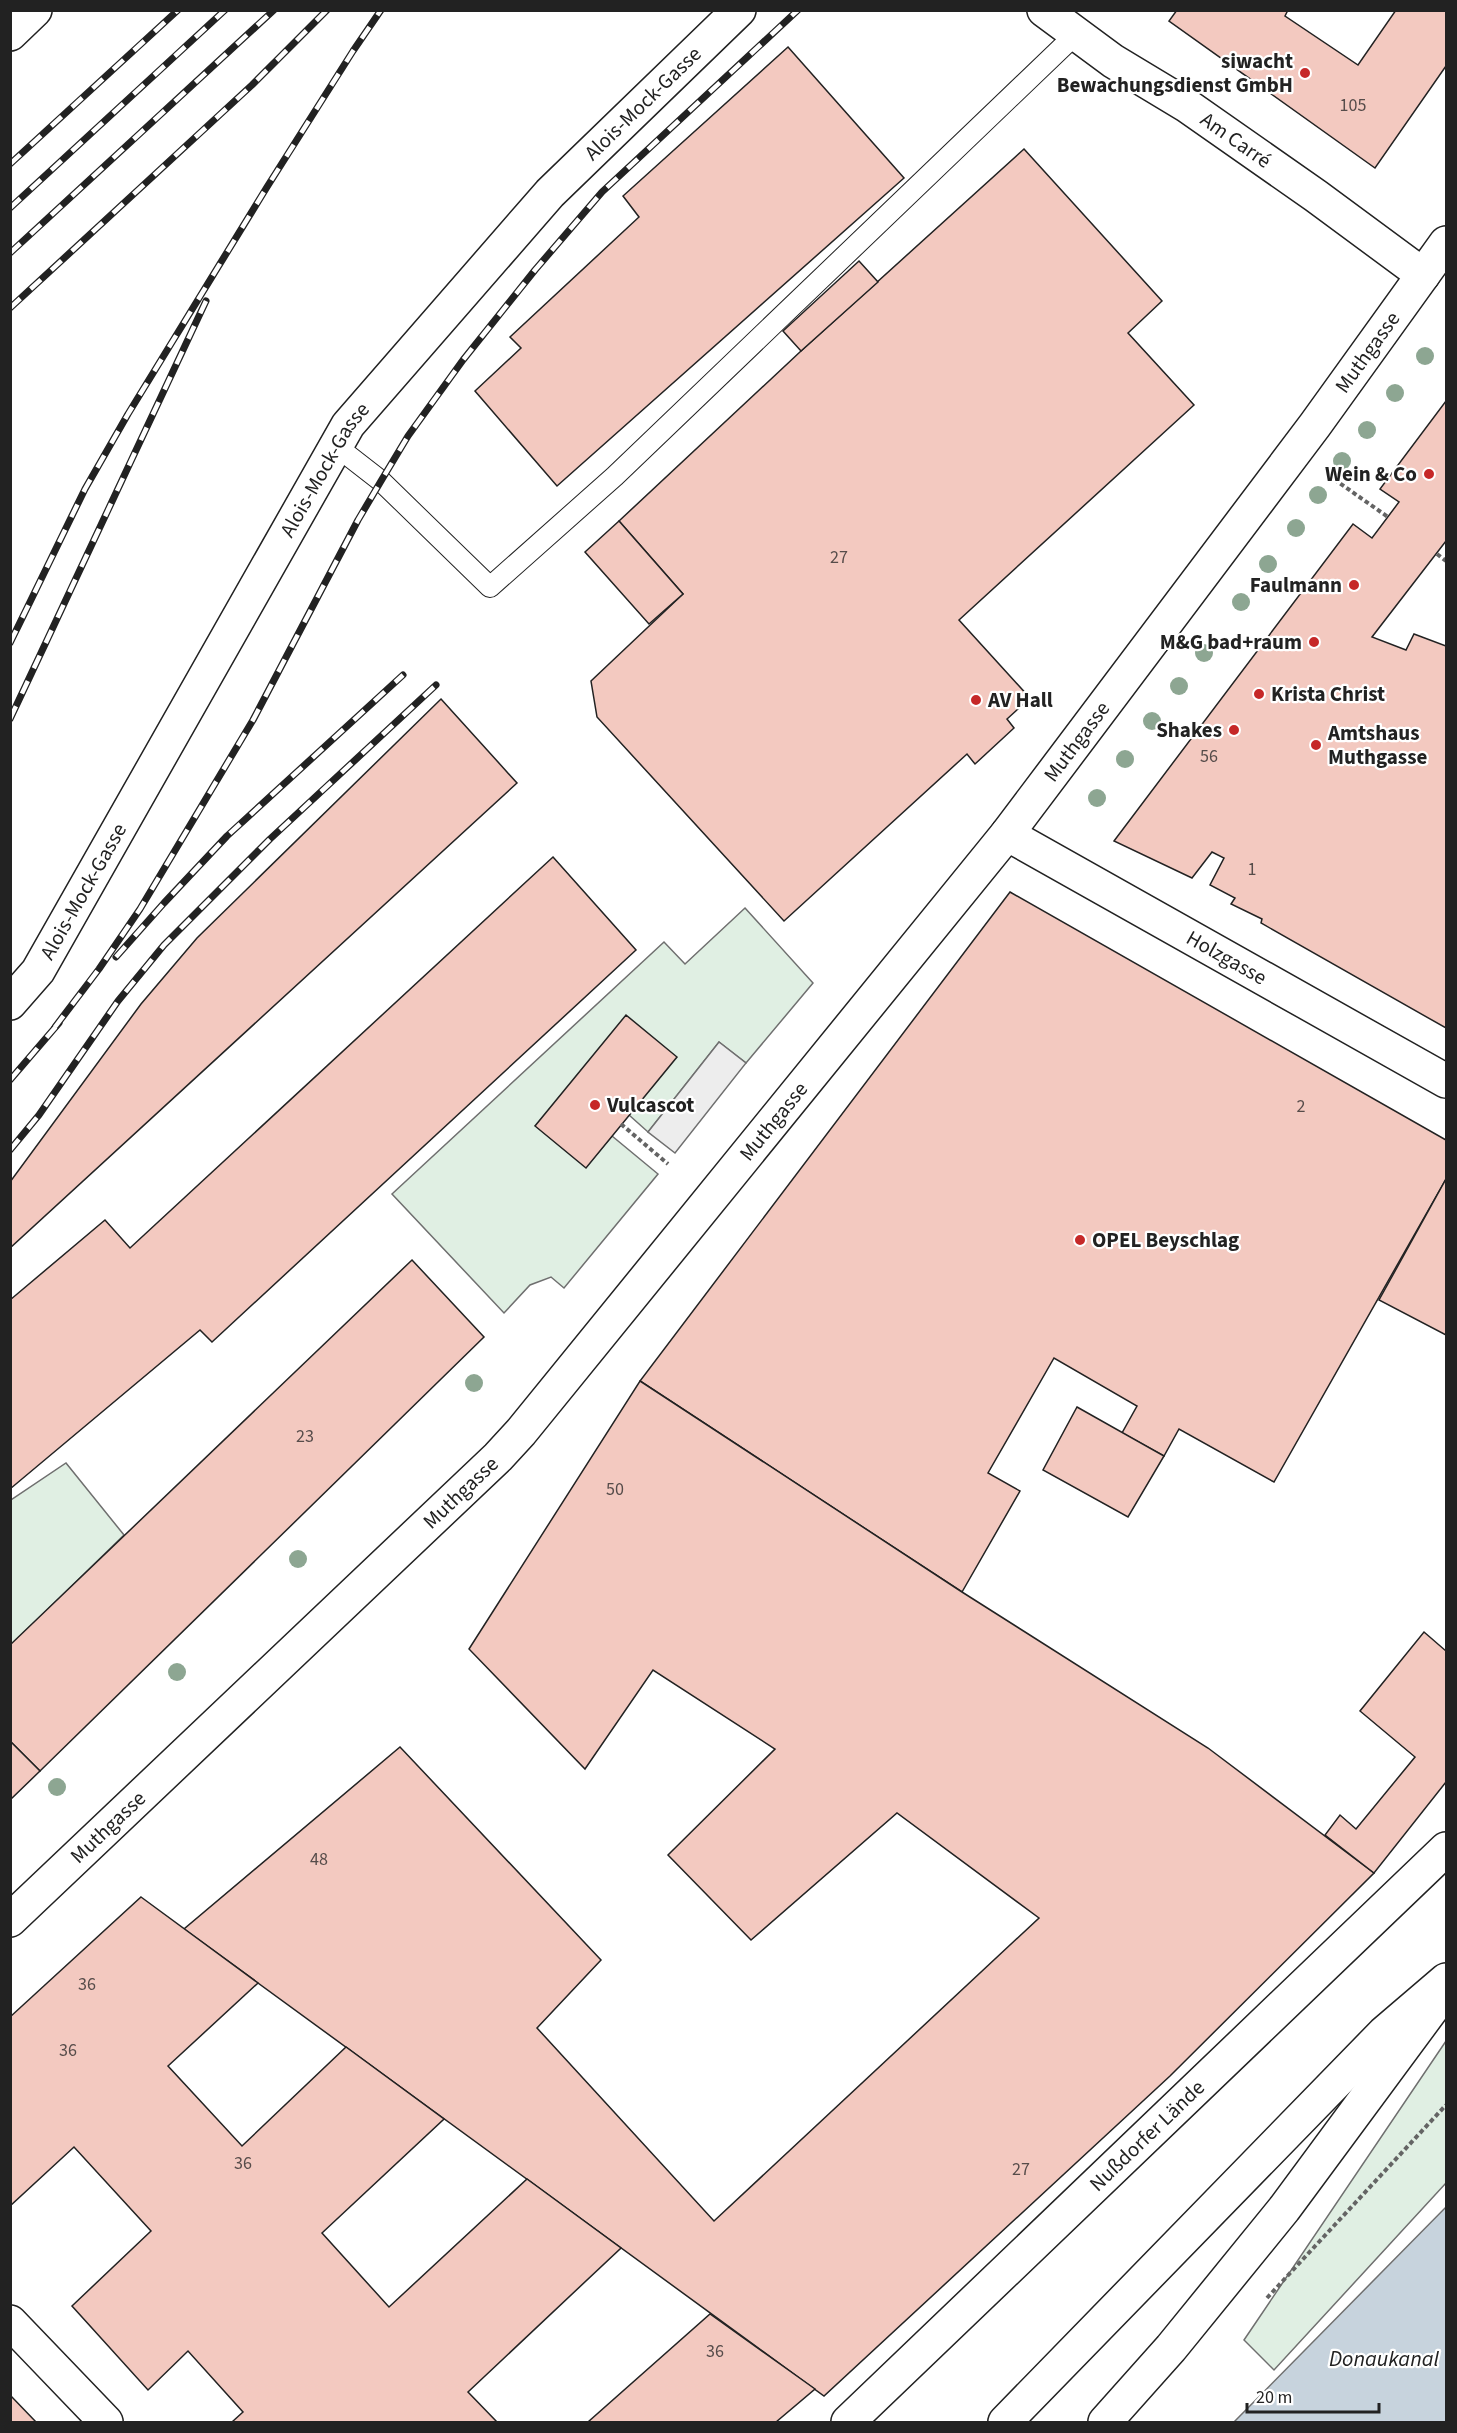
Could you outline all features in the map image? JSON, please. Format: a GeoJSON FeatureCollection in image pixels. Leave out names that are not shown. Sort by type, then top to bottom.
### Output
{"type":"FeatureCollection","features":[{"type":"Feature","properties":{"kind":"main road"},"geometry":{"type":"LineString","coordinates":[[10,34],[35,10]]}},
{"type":"Feature","properties":{"kind":"main road","name":"Alois-Mock-Gasse"},"geometry":{"type":"LineString","coordinates":[[10,1004],[38,971],[348,425],[550,193],[739,10]]}},
{"type":"Feature","properties":{"kind":"main road","name":"Am Carré"},"geometry":{"type":"LineString","coordinates":[[1060,19],[1113,62],[1205,118],[1423,275]]}},
{"type":"Feature","properties":{"kind":"main road","name":"Muthgasse"},"geometry":{"type":"LineString","coordinates":[[10,1920],[498,1457],[1007,834],[1295,452],[1446,243]]}},
{"type":"Feature","properties":{"kind":"main road","name":"Holzgasse"},"geometry":{"type":"LineString","coordinates":[[1007,834],[1446,1082]]}},
{"type":"Feature","properties":{"kind":"main road","name":"Nußdorfer Lände"},"geometry":{"type":"LineString","coordinates":[[848,2422],[1446,1849]]}},
{"type":"Feature","properties":{"kind":"main road"},"geometry":{"type":"LineString","coordinates":[[1005,2422],[1384,2033],[1446,1980]]}},
{"type":"Feature","properties":{"kind":"main road"},"geometry":{"type":"LineString","coordinates":[[1105,2422],[1171,2348],[1284,2209],[1419,2029],[1446,1987]]}},
{"type":"Feature","properties":{"kind":"main road"},"geometry":{"type":"LineString","coordinates":[[10,2322],[106,2422]]}},
{"type":"Feature","properties":{"kind":"lane"},"geometry":{"type":"LineString","coordinates":[[336,446],[381,481],[490,587],[615,476],[1060,19]]}},
{"type":"Feature","properties":{"kind":"path"},"geometry":{"type":"LineString","coordinates":[[1295,452],[1388,517]]}},
{"type":"Feature","properties":{"kind":"path"},"geometry":{"type":"LineString","coordinates":[[1437,554],[1446,561]]}},
{"type":"Feature","properties":{"kind":"path"},"geometry":{"type":"LineString","coordinates":[[621,1124],[668,1164]]}},
{"type":"Feature","properties":{"kind":"path"},"geometry":{"type":"LineString","coordinates":[[1263,2302],[1446,2105]]}},
{"type":"Feature","properties":{"kind":"green space"},"geometry":{"type":"Polygon","coordinates":[[[745,908],[813,983],[746,1063],[719,1042],[648,1132],[629,1115],[536,1126],[586,1167],[612,1136],[658,1174],[564,1288],[551,1277],[530,1285],[504,1313],[392,1194],[664,942],[685,964],[745,908]]]}},
{"type":"Feature","properties":{"kind":"green space"},"geometry":{"type":"Polygon","coordinates":[[[66,1463],[124,1535],[11,1645],[11,1500],[66,1463]]]}},
{"type":"Feature","properties":{"kind":"green space"},"geometry":{"type":"Polygon","coordinates":[[[1446,2041],[1446,2183],[1274,2370],[1244,2340],[1446,2041]]]}},
{"type":"Feature","properties":{"kind":"shaded area"},"geometry":{"type":"Polygon","coordinates":[[[719,1042],[746,1063],[675,1153],[648,1132],[719,1042]]]}},
{"type":"Feature","properties":{"kind":"water","name":"Donaukanal"},"geometry":{"type":"Polygon","coordinates":[[[1446,2207],[1446,2422],[1234,2422],[1446,2207]]]}},
{"type":"Feature","properties":{"kind":"building"},"geometry":{"type":"Polygon","coordinates":[[[1177,10],[1288,10],[1285,16],[1358,65],[1396,10],[1446,10],[1446,66],[1375,168],[1169,21],[1177,10]]]}},
{"type":"Feature","properties":{"kind":"building"},"geometry":{"type":"Polygon","coordinates":[[[788,47],[904,178],[557,486],[475,391],[521,348],[510,337],[639,217],[623,196],[788,47]]]}},
{"type":"Feature","properties":{"kind":"building"},"geometry":{"type":"Polygon","coordinates":[[[1024,149],[1162,301],[1128,333],[1194,405],[959,620],[1030,698],[1007,719],[1014,728],[975,764],[967,754],[784,921],[597,717],[591,681],[683,594],[619,521],[801,351],[1024,149]]]}},
{"type":"Feature","properties":{"kind":"building"},"geometry":{"type":"Polygon","coordinates":[[[859,261],[878,282],[801,351],[783,331],[859,261]]]}},
{"type":"Feature","properties":{"kind":"building","name":"Amtshaus Muthgasse"},"geometry":{"type":"Polygon","coordinates":[[[1446,401],[1446,541],[1372,637],[1406,650],[1414,634],[1446,646],[1446,1028],[1261,923],[1262,919],[1231,904],[1235,898],[1210,885],[1224,858],[1212,852],[1192,878],[1114,841],[1353,524],[1372,538],[1399,502],[1380,489],[1446,401]]]}},
{"type":"Feature","properties":{"kind":"building"},"geometry":{"type":"Polygon","coordinates":[[[619,521],[683,594],[649,624],[585,552],[619,521]]]}},
{"type":"Feature","properties":{"kind":"building"},"geometry":{"type":"Polygon","coordinates":[[[441,699],[517,783],[10,1248],[10,1182],[141,1004],[197,938],[441,699]]]}},
{"type":"Feature","properties":{"kind":"building"},"geometry":{"type":"Polygon","coordinates":[[[553,857],[636,950],[212,1342],[200,1330],[10,1489],[10,1300],[105,1220],[130,1248],[553,857]]]}},
{"type":"Feature","properties":{"kind":"building","name":"OPEL Beyschlag"},"geometry":{"type":"Polygon","coordinates":[[[1010,892],[1446,1140],[1446,1179],[1274,1482],[1179,1429],[1164,1456],[1122,1433],[1137,1406],[1054,1358],[988,1473],[1020,1491],[962,1592],[640,1381],[1010,892]]]}},
{"type":"Feature","properties":{"kind":"building"},"geometry":{"type":"Polygon","coordinates":[[[626,1015],[677,1057],[586,1168],[535,1126],[626,1015]]]}},
{"type":"Feature","properties":{"kind":"building"},"geometry":{"type":"Polygon","coordinates":[[[1446,1179],[1446,1335],[1379,1300],[1446,1179]]]}},
{"type":"Feature","properties":{"kind":"building"},"geometry":{"type":"Polygon","coordinates":[[[412,1260],[484,1337],[40,1771],[10,1741],[10,1645],[412,1260]]]}},
{"type":"Feature","properties":{"kind":"building"},"geometry":{"type":"Polygon","coordinates":[[[640,1381],[962,1592],[1208,1748],[1374,1873],[1170,2076],[824,2396],[184,1929],[400,1747],[601,1960],[537,2028],[714,2221],[1039,1918],[897,1813],[751,1940],[668,1855],[775,1749],[653,1670],[585,1769],[469,1649],[640,1381]]]}},
{"type":"Feature","properties":{"kind":"building"},"geometry":{"type":"Polygon","coordinates":[[[1077,1407],[1164,1456],[1128,1517],[1043,1470],[1077,1407]]]}},
{"type":"Feature","properties":{"kind":"building"},"geometry":{"type":"Polygon","coordinates":[[[1424,1632],[1446,1651],[1446,1782],[1374,1873],[1325,1835],[1340,1815],[1356,1829],[1415,1757],[1360,1711],[1424,1632]]]}},
{"type":"Feature","properties":{"kind":"building"},"geometry":{"type":"Polygon","coordinates":[[[10,1741],[40,1771],[10,1800],[10,1741]]]}},
{"type":"Feature","properties":{"kind":"building"},"geometry":{"type":"Polygon","coordinates":[[[141,1897],[258,1983],[168,2066],[242,2146],[346,2047],[444,2119],[322,2233],[389,2307],[527,2179],[621,2248],[468,2392],[497,2422],[232,2422],[243,2412],[188,2351],[148,2390],[72,2306],[151,2231],[74,2147],[10,2206],[10,2017],[141,1897]]]}},
{"type":"Feature","properties":{"kind":"building"},"geometry":{"type":"Polygon","coordinates":[[[710,2314],[815,2389],[776,2422],[588,2422],[710,2314]]]}},
{"type":"Feature","properties":{"kind":"building"},"geometry":{"type":"Polygon","coordinates":[[[10,2395],[36,2422],[10,2422],[10,2395]]]}},
{"type":"Feature","properties":{"kind":"railway"},"geometry":{"type":"LineString","coordinates":[[10,164],[178,10]]}},
{"type":"Feature","properties":{"kind":"railway"},"geometry":{"type":"LineString","coordinates":[[10,208],[225,10]]}},
{"type":"Feature","properties":{"kind":"railway"},"geometry":{"type":"LineString","coordinates":[[10,253],[274,10]]}},
{"type":"Feature","properties":{"kind":"railway"},"geometry":{"type":"LineString","coordinates":[[10,308],[252,85],[327,10]]}},
{"type":"Feature","properties":{"kind":"railway"},"geometry":{"type":"LineString","coordinates":[[10,643],[85,489],[128,414],[267,187],[381,10]]}},
{"type":"Feature","properties":{"kind":"railway"},"geometry":{"type":"LineString","coordinates":[[55,1027],[99,969],[140,909],[253,720],[358,520],[408,436],[463,360],[535,270],[602,192],[798,10]]}},
{"type":"Feature","properties":{"kind":"railway"},"geometry":{"type":"LineString","coordinates":[[10,719],[206,301]]}},
{"type":"Feature","properties":{"kind":"railway"},"geometry":{"type":"LineString","coordinates":[[116,957],[227,836],[403,675]]}},
{"type":"Feature","properties":{"kind":"railway"},"geometry":{"type":"LineString","coordinates":[[10,1150],[39,1115],[118,1001],[164,945],[270,839],[436,685]]}},
{"type":"Feature","properties":{"kind":"railway"},"geometry":{"type":"LineString","coordinates":[[10,1080],[59,1023]]}},
{"type":"Feature","properties":{"kind":"place","name":"siwacht Bewachungsdienst GmbH"},"geometry":{"type":"Point","coordinates":[1305,73]}},
{"type":"Feature","properties":{"kind":"place","name":"Wein & Co"},"geometry":{"type":"Point","coordinates":[1429,474]}},
{"type":"Feature","properties":{"kind":"place","name":"Faulmann"},"geometry":{"type":"Point","coordinates":[1354,585]}},
{"type":"Feature","properties":{"kind":"place","name":"M&G bad+raum"},"geometry":{"type":"Point","coordinates":[1314,642]}},
{"type":"Feature","properties":{"kind":"place","name":"Krista Christ"},"geometry":{"type":"Point","coordinates":[1259,694]}},
{"type":"Feature","properties":{"kind":"place","name":"AV Hall"},"geometry":{"type":"Point","coordinates":[976,700]}},
{"type":"Feature","properties":{"kind":"place","name":"Shakes"},"geometry":{"type":"Point","coordinates":[1234,730]}},
{"type":"Feature","properties":{"kind":"place","name":"Amtshaus Muthgasse"},"geometry":{"type":"Point","coordinates":[1316,745]}},
{"type":"Feature","properties":{"kind":"place","name":"Vulcascot"},"geometry":{"type":"Point","coordinates":[595,1105]}},
{"type":"Feature","properties":{"kind":"place","name":"OPEL Beyschlag"},"geometry":{"type":"Point","coordinates":[1080,1240]}}]}
